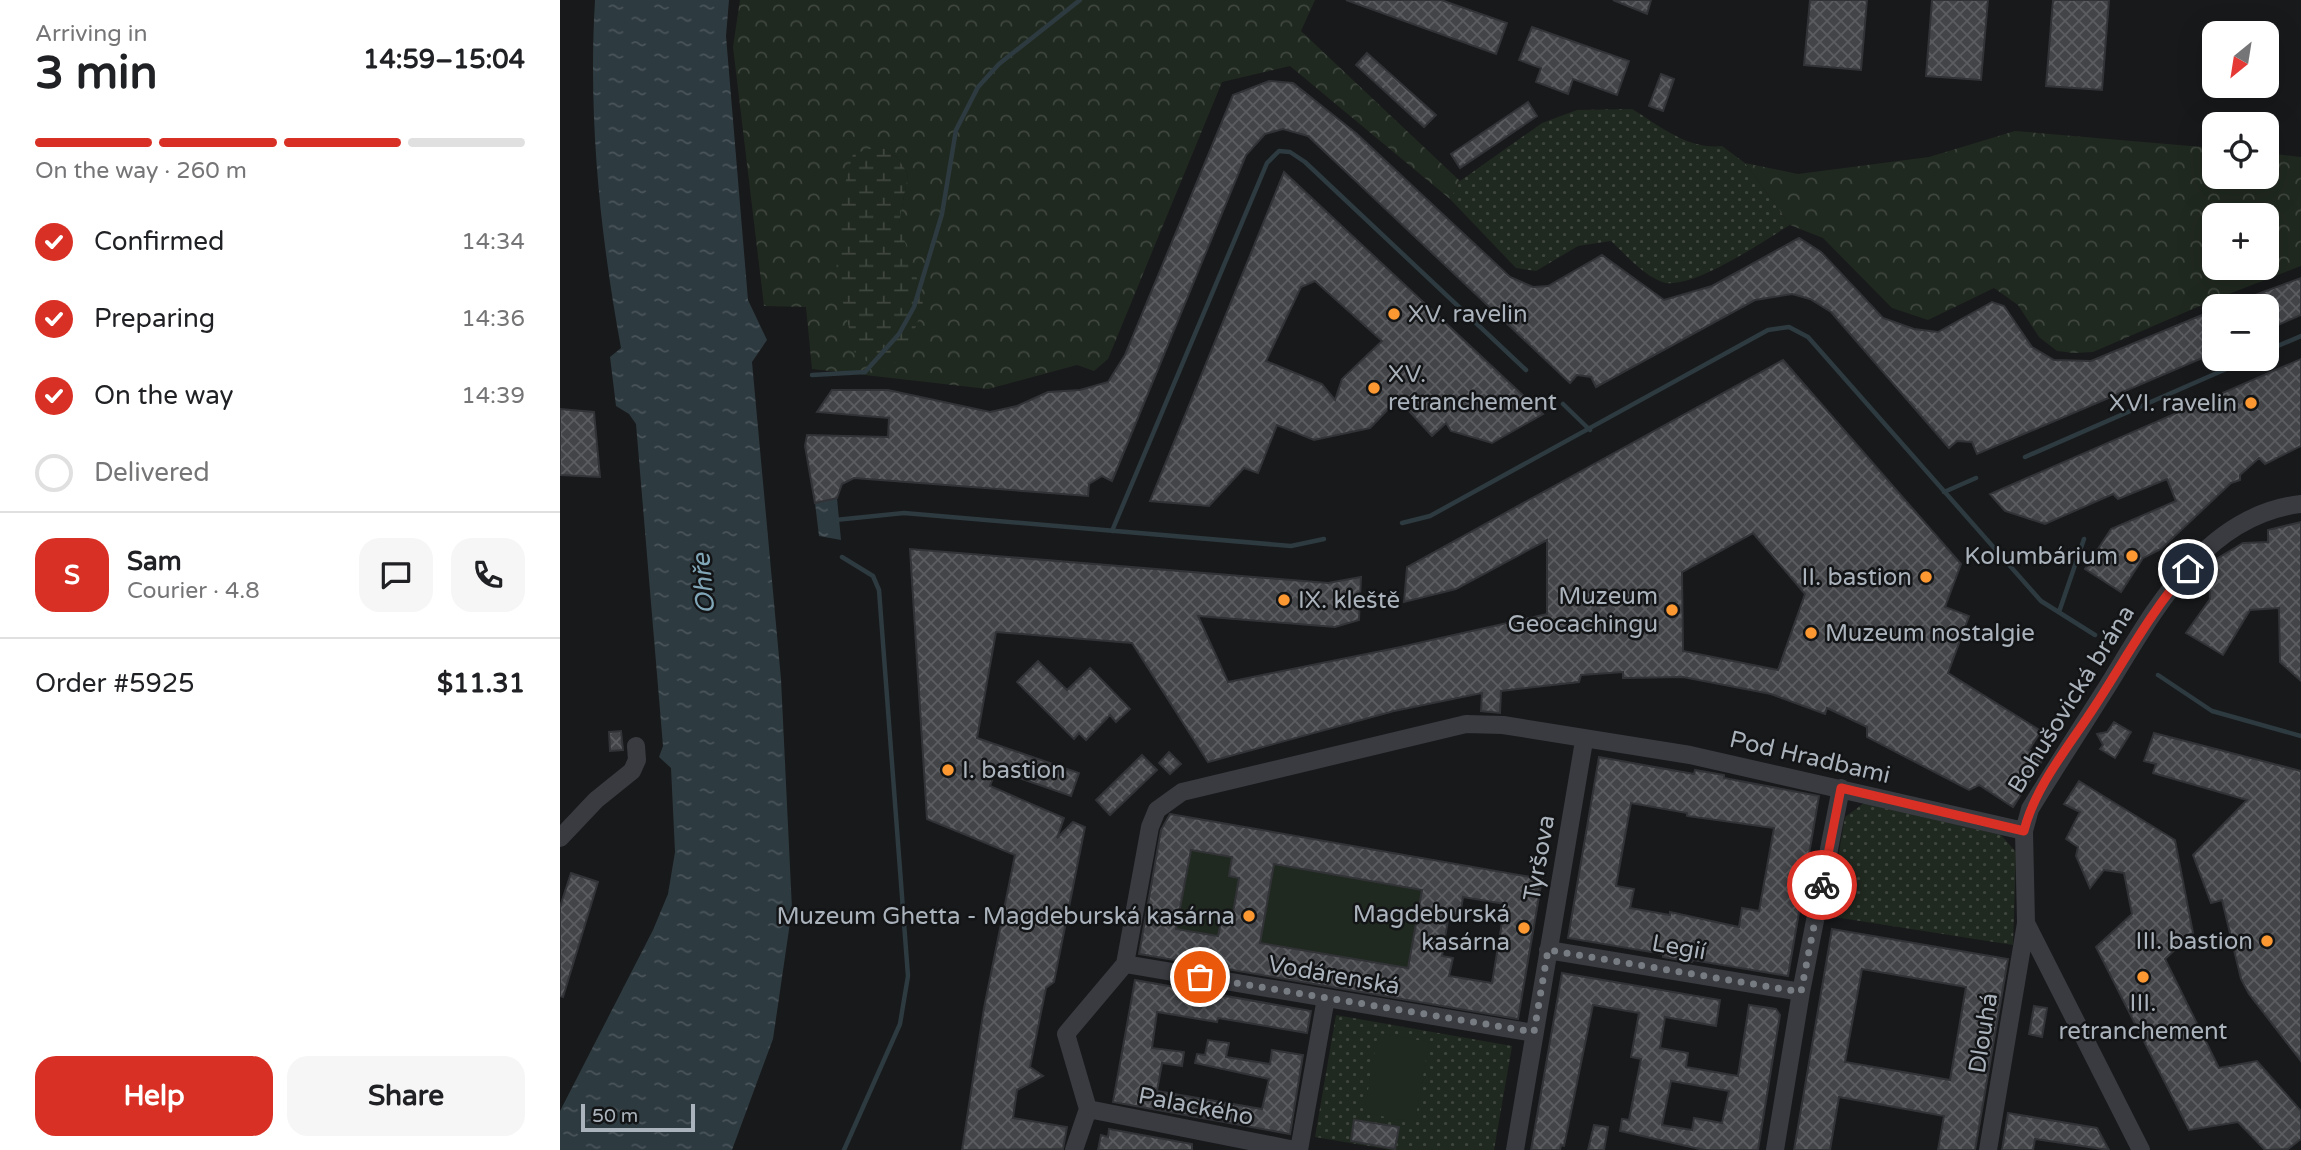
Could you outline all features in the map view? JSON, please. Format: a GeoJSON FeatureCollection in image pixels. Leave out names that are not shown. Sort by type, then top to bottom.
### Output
{"type":"FeatureCollection","features":[{"type":"Feature","properties":{"kind":"street","name":"Bohušovická brána"},"geometry":{"type":"LineString","coordinates":[[2024,831],[2030,809],[2163,598],[2200,554],[2226,534],[2256,517],[2301,505]]}},
{"type":"Feature","properties":{"kind":"street","name":"Pod Hradbami"},"geometry":{"type":"LineString","coordinates":[[1125,964],[1150,827],[1157,810],[1182,792],[1466,723],[1503,725],[1584,741],[1690,755],[2024,831]]}},
{"type":"Feature","properties":{"kind":"street","name":"Tyršova"},"geometry":{"type":"LineString","coordinates":[[1515,1150],[1584,741]]}},
{"type":"Feature","properties":{"kind":"street"},"geometry":{"type":"LineString","coordinates":[[560,838],[596,800],[632,771],[636,760],[636,746]]}},
{"type":"Feature","properties":{"kind":"street"},"geometry":{"type":"LineString","coordinates":[[1775,1150],[1801,992],[1841,788]]}},
{"type":"Feature","properties":{"kind":"street"},"geometry":{"type":"LineString","coordinates":[[2024,831],[2026,923],[2141,1150]]}},
{"type":"Feature","properties":{"kind":"street","name":"Dlouhá"},"geometry":{"type":"LineString","coordinates":[[1988,1150],[2026,923]]}},
{"type":"Feature","properties":{"kind":"street","name":"Legií"},"geometry":{"type":"LineString","coordinates":[[1548,950],[1801,992]]}},
{"type":"Feature","properties":{"kind":"street"},"geometry":{"type":"LineString","coordinates":[[1074,1150],[1088,1109],[1066,1034],[1125,964]]}},
{"type":"Feature","properties":{"kind":"street","name":"Vodárenská"},"geometry":{"type":"LineString","coordinates":[[1125,964],[1534,1032]]}},
{"type":"Feature","properties":{"kind":"street"},"geometry":{"type":"LineString","coordinates":[[1297,1150],[1325,998]]}},
{"type":"Feature","properties":{"kind":"street","name":"Palackého"},"geometry":{"type":"LineString","coordinates":[[1088,1109],[1297,1150]]}},
{"type":"Feature","properties":{"kind":"green space"},"geometry":{"type":"Polygon","coordinates":[[[740,0],[1315,0],[1301,31],[1460,181],[1450,199],[1290,66],[1222,82],[1108,359],[1094,371],[1077,365],[988,389],[812,369],[806,307],[764,306],[733,47],[740,0]],[[880,146],[899,224],[908,174],[897,157],[880,146]]]}},
{"type":"Feature","properties":{"kind":"green space"},"geometry":{"type":"Polygon","coordinates":[[[1632,109],[1686,141],[1722,146],[1745,163],[1790,225],[1727,263],[1675,283],[1662,282],[1648,274],[1611,241],[1578,246],[1536,271],[1516,268],[1450,199],[1460,181],[1542,123],[1577,110],[1632,109]]]}},
{"type":"Feature","properties":{"kind":"green space"},"geometry":{"type":"Polygon","coordinates":[[[2015,131],[2202,147],[2202,189],[2279,189],[2279,154],[2301,157],[2301,266],[2279,275],[2279,203],[2202,203],[2202,280],[2265,280],[2229,294],[2202,294],[2202,305],[2093,352],[2057,351],[2039,337],[2018,305],[1994,288],[1928,320],[1892,308],[1823,238],[1790,225],[1745,163],[1798,174],[1929,157],[2015,131]]]}},
{"type":"Feature","properties":{"kind":"green space"},"geometry":{"type":"Polygon","coordinates":[[[880,146],[897,157],[908,174],[899,224],[923,297],[922,315],[897,362],[881,370],[855,354],[836,272],[842,195],[853,154],[880,146]]]}},
{"type":"Feature","properties":{"kind":"green space"},"geometry":{"type":"Polygon","coordinates":[[[1864,803],[2001,835],[2016,852],[2013,945],[1828,916],[1845,817],[1864,803]]]}},
{"type":"Feature","properties":{"kind":"green space"},"geometry":{"type":"Polygon","coordinates":[[[1191,850],[1232,857],[1239,878],[1232,919],[1222,917],[1218,936],[1176,929],[1191,850]]]}},
{"type":"Feature","properties":{"kind":"green space"},"geometry":{"type":"Polygon","coordinates":[[[1274,864],[1422,890],[1408,968],[1260,943],[1274,864]]]}},
{"type":"Feature","properties":{"kind":"green space"},"geometry":{"type":"Polygon","coordinates":[[[1336,1015],[1512,1046],[1494,1150],[1391,1150],[1315,1137],[1336,1015]]]}},
{"type":"Feature","properties":{"kind":"green space"},"geometry":{"type":"Polygon","coordinates":[[[1378,1033],[1429,1042],[1415,1122],[1364,1113],[1378,1033]]]}},
{"type":"Feature","properties":{"kind":"water","name":"Ohře"},"geometry":{"type":"Polygon","coordinates":[[[595,0],[729,0],[726,36],[748,300],[767,340],[752,362],[781,679],[792,909],[773,1039],[732,1150],[560,1150],[560,1111],[653,930],[668,894],[675,852],[671,768],[659,757],[663,746],[636,424],[629,414],[616,406],[610,357],[621,348],[607,262],[598,175],[593,88],[595,0]]]}},
{"type":"Feature","properties":{"kind":"water"},"geometry":{"type":"Polygon","coordinates":[[[837,498],[841,540],[819,536],[815,503],[837,498]]]}},
{"type":"Feature","properties":{"kind":"building"},"geometry":{"type":"Polygon","coordinates":[[[1346,0],[1441,0],[1507,23],[1496,54],[1346,0]]]}},
{"type":"Feature","properties":{"kind":"building"},"geometry":{"type":"Polygon","coordinates":[[[1613,0],[1651,0],[1647,14],[1613,0]]]}},
{"type":"Feature","properties":{"kind":"building"},"geometry":{"type":"Polygon","coordinates":[[[1810,0],[1867,0],[1861,70],[1804,65],[1810,0]]]}},
{"type":"Feature","properties":{"kind":"building"},"geometry":{"type":"Polygon","coordinates":[[[1932,0],[1988,0],[1981,80],[1926,76],[1932,0]]]}},
{"type":"Feature","properties":{"kind":"building"},"geometry":{"type":"Polygon","coordinates":[[[2053,0],[2109,0],[2102,90],[2046,86],[2053,0]]]}},
{"type":"Feature","properties":{"kind":"building"},"geometry":{"type":"Polygon","coordinates":[[[1532,27],[1629,61],[1617,95],[1573,79],[1568,94],[1536,82],[1541,68],[1519,60],[1532,27]]]}},
{"type":"Feature","properties":{"kind":"building"},"geometry":{"type":"Polygon","coordinates":[[[1367,53],[1436,115],[1424,127],[1356,65],[1367,53]]]}},
{"type":"Feature","properties":{"kind":"building"},"geometry":{"type":"Polygon","coordinates":[[[1661,74],[1674,79],[1663,111],[1649,106],[1661,74]]]}},
{"type":"Feature","properties":{"kind":"building"},"geometry":{"type":"Polygon","coordinates":[[[1269,81],[1293,83],[1357,134],[1510,277],[1533,287],[1548,286],[1602,255],[1664,300],[1712,286],[1799,238],[1821,252],[1883,318],[1914,329],[1938,332],[1992,302],[2004,306],[2032,347],[2054,360],[2091,361],[2202,315],[2202,358],[1977,454],[1972,442],[1957,441],[1949,448],[1831,312],[1810,299],[1792,294],[1755,300],[1596,387],[1591,377],[1577,375],[1570,383],[1308,136],[1283,129],[1265,134],[1246,155],[1112,481],[1102,476],[1089,484],[1088,496],[854,478],[842,484],[837,498],[815,503],[805,446],[807,435],[888,437],[889,418],[817,412],[832,390],[888,390],[990,412],[1017,406],[1048,392],[1080,390],[1108,382],[1125,355],[1233,95],[1269,81]]]}},
{"type":"Feature","properties":{"kind":"building"},"geometry":{"type":"Polygon","coordinates":[[[1528,102],[1537,116],[1460,168],[1451,154],[1528,102]]]}},
{"type":"Feature","properties":{"kind":"building","name":"XV. ravelin"},"geometry":{"type":"Polygon","coordinates":[[[1284,172],[1543,414],[1492,443],[1451,431],[1446,423],[1432,436],[1398,399],[1370,428],[1314,440],[1277,425],[1258,473],[1244,468],[1209,506],[1150,501],[1284,172]],[[1315,281],[1301,287],[1266,361],[1322,384],[1335,400],[1342,379],[1382,341],[1315,281]]]}},
{"type":"Feature","properties":{"kind":"building"},"geometry":{"type":"Polygon","coordinates":[[[2301,278],[2301,315],[2279,324],[2279,294],[2258,294],[2301,278]]]}},
{"type":"Feature","properties":{"kind":"building","name":"XVI. ravelin"},"geometry":{"type":"Polygon","coordinates":[[[2301,359],[2301,446],[2265,464],[2259,458],[2240,475],[2240,480],[2231,483],[2161,549],[2143,558],[2121,592],[2085,569],[2111,529],[2176,501],[2167,479],[2118,499],[2113,494],[2045,524],[2005,511],[1990,494],[2273,371],[2279,371],[2279,369],[2301,359]]]}},
{"type":"Feature","properties":{"kind":"building"},"geometry":{"type":"Polygon","coordinates":[[[1783,360],[1961,564],[1945,607],[1969,616],[1948,673],[2041,731],[2029,750],[2043,759],[2013,807],[1979,785],[1969,790],[1867,737],[1867,727],[1827,708],[1825,714],[1771,694],[1683,677],[1623,678],[1623,672],[1581,675],[1579,682],[1501,691],[1500,713],[1481,711],[1482,693],[1394,711],[1208,762],[1132,643],[996,632],[977,738],[1079,773],[1071,796],[996,770],[990,786],[1064,818],[1057,838],[1073,822],[1085,827],[1054,982],[1046,988],[1030,1067],[1043,1076],[1017,1090],[1013,1118],[1067,1127],[1063,1149],[962,1150],[984,1008],[1015,855],[927,819],[910,549],[1328,583],[1361,577],[1359,620],[1335,627],[1198,616],[1228,682],[1547,614],[1547,540],[1456,589],[1404,602],[1407,567],[1783,360]],[[1753,533],[1682,572],[1683,651],[1778,670],[1805,594],[1753,533]]]}},
{"type":"Feature","properties":{"kind":"building"},"geometry":{"type":"Polygon","coordinates":[[[560,409],[594,412],[600,477],[560,475],[560,409]]]}},
{"type":"Feature","properties":{"kind":"building"},"geometry":{"type":"Polygon","coordinates":[[[2301,522],[2301,681],[2280,662],[2279,608],[2250,610],[2223,655],[2186,633],[2210,599],[2208,564],[2243,543],[2268,542],[2268,530],[2301,522]]]}},
{"type":"Feature","properties":{"kind":"building"},"geometry":{"type":"Polygon","coordinates":[[[1038,661],[1067,690],[1090,668],[1130,709],[1116,722],[1110,715],[1086,740],[1079,733],[1074,739],[1017,682],[1038,661]]]}},
{"type":"Feature","properties":{"kind":"building"},"geometry":{"type":"Polygon","coordinates":[[[2114,722],[2131,732],[2115,758],[2100,749],[2103,745],[2097,734],[2107,732],[2114,722]]]}},
{"type":"Feature","properties":{"kind":"building"},"geometry":{"type":"Polygon","coordinates":[[[621,731],[623,750],[610,751],[609,732],[621,731]]]}},
{"type":"Feature","properties":{"kind":"building","name":"III. bastion"},"geometry":{"type":"Polygon","coordinates":[[[2154,733],[2301,771],[2301,1061],[2249,994],[2241,979],[2222,900],[2211,903],[2193,855],[2247,800],[2153,773],[2156,764],[2144,761],[2154,733]]]}},
{"type":"Feature","properties":{"kind":"building"},"geometry":{"type":"Polygon","coordinates":[[[1169,752],[1181,764],[1170,774],[1159,763],[1169,752]]]}},
{"type":"Feature","properties":{"kind":"building"},"geometry":{"type":"Polygon","coordinates":[[[1142,755],[1157,770],[1110,815],[1096,800],[1142,755]]]}},
{"type":"Feature","properties":{"kind":"building"},"geometry":{"type":"Polygon","coordinates":[[[1599,757],[1694,774],[1695,770],[1724,775],[1724,778],[1819,796],[1788,976],[1680,960],[1663,957],[1663,954],[1568,938],[1599,757]],[[1631,803],[1616,886],[1634,889],[1630,908],[1670,915],[1670,912],[1739,927],[1742,908],[1759,911],[1774,828],[1687,816],[1687,813],[1631,803]]]}},
{"type":"Feature","properties":{"kind":"building","name":"III. retranchement"},"geometry":{"type":"Polygon","coordinates":[[[2079,781],[2175,840],[2193,933],[2165,959],[2219,1068],[2257,1061],[2301,1111],[2301,1139],[2288,1149],[2265,1150],[2238,1122],[2189,1130],[2096,947],[2132,914],[2124,873],[2104,870],[2090,888],[2076,856],[2078,847],[2066,839],[2080,812],[2064,804],[2079,781]]]}},
{"type":"Feature","properties":{"kind":"building","name":"Muzeum Ghetta - Magdeburská kasárna"},"geometry":{"type":"Polygon","coordinates":[[[1170,814],[1542,879],[1518,1019],[1139,954],[1161,830],[1170,814]],[[1191,850],[1176,929],[1218,936],[1222,917],[1232,919],[1239,878],[1229,876],[1232,857],[1191,850]],[[1274,864],[1260,943],[1408,968],[1422,890],[1274,864]],[[1463,897],[1460,916],[1449,914],[1442,956],[1453,958],[1449,976],[1492,983],[1505,904],[1463,897]]]}},
{"type":"Feature","properties":{"kind":"building"},"geometry":{"type":"Polygon","coordinates":[[[571,873],[598,882],[563,997],[560,996],[560,907],[571,873]]]}},
{"type":"Feature","properties":{"kind":"building"},"geometry":{"type":"Polygon","coordinates":[[[1832,929],[2008,959],[1975,1150],[1938,1150],[1944,1116],[1839,1097],[1830,1150],[1794,1150],[1832,929]],[[1862,969],[1845,1062],[1950,1080],[1966,987],[1862,969]]]}},
{"type":"Feature","properties":{"kind":"building"},"geometry":{"type":"Polygon","coordinates":[[[1562,973],[1720,1000],[1716,1026],[1665,1017],[1660,1048],[1688,1053],[1686,1067],[1738,1076],[1749,1005],[1776,1009],[1780,1015],[1758,1150],[1704,1150],[1620,1131],[1622,1119],[1629,1120],[1641,1059],[1631,1057],[1639,1013],[1593,1005],[1564,1146],[1561,1145],[1560,1150],[1531,1150],[1562,973]],[[1671,1081],[1662,1125],[1692,1130],[1694,1118],[1722,1123],[1729,1091],[1671,1081]]]}},
{"type":"Feature","properties":{"kind":"building"},"geometry":{"type":"Polygon","coordinates":[[[1135,980],[1311,1011],[1307,1033],[1218,1018],[1217,1022],[1157,1012],[1152,1048],[1184,1052],[1182,1066],[1162,1063],[1157,1091],[1262,1109],[1269,1079],[1195,1063],[1197,1054],[1205,1055],[1208,1040],[1229,1043],[1226,1057],[1270,1064],[1272,1050],[1303,1055],[1290,1134],[1113,1102],[1135,980]]]}},
{"type":"Feature","properties":{"kind":"building"},"geometry":{"type":"Polygon","coordinates":[[[2034,1006],[2047,1008],[2042,1037],[2029,1034],[2034,1006]]]}},
{"type":"Feature","properties":{"kind":"building"},"geometry":{"type":"Polygon","coordinates":[[[2008,1113],[2097,1128],[2109,1150],[2035,1139],[2033,1150],[2002,1150],[2008,1113]]]}},
{"type":"Feature","properties":{"kind":"building"},"geometry":{"type":"Polygon","coordinates":[[[1354,1120],[1399,1127],[1395,1149],[1351,1141],[1354,1120]]]}},
{"type":"Feature","properties":{"kind":"building"},"geometry":{"type":"Polygon","coordinates":[[[1594,1125],[1608,1127],[1604,1150],[1588,1150],[1594,1125]]]}},
{"type":"Feature","properties":{"kind":"building"},"geometry":{"type":"Polygon","coordinates":[[[1109,1129],[1192,1144],[1192,1150],[1098,1150],[1101,1135],[1108,1137],[1109,1129]]]}},
{"type":"Feature","properties":{"kind":"waterway"},"geometry":{"type":"LineString","coordinates":[[812,375],[865,372],[899,334],[914,307],[942,214],[956,130],[978,87],[999,64],[1080,0]]}},
{"type":"Feature","properties":{"kind":"waterway"},"geometry":{"type":"LineString","coordinates":[[1112,531],[1267,163],[1279,151],[1290,152],[1305,162],[1526,370]]}},
{"type":"Feature","properties":{"kind":"waterway"},"geometry":{"type":"LineString","coordinates":[[1402,523],[1430,516],[1768,330],[1789,327],[1808,337],[2041,601],[2095,635]]}},
{"type":"Feature","properties":{"kind":"waterway"},"geometry":{"type":"LineString","coordinates":[[2279,345],[2301,336]]}},
{"type":"Feature","properties":{"kind":"waterway"},"geometry":{"type":"LineString","coordinates":[[2025,457],[2222,371]]}},
{"type":"Feature","properties":{"kind":"waterway"},"geometry":{"type":"LineString","coordinates":[[1563,404],[1590,430]]}},
{"type":"Feature","properties":{"kind":"waterway"},"geometry":{"type":"LineString","coordinates":[[1944,492],[1976,478]]}},
{"type":"Feature","properties":{"kind":"waterway"},"geometry":{"type":"LineString","coordinates":[[835,520],[904,513],[1291,546],[1324,539]]}},
{"type":"Feature","properties":{"kind":"waterway"},"geometry":{"type":"LineString","coordinates":[[2059,612],[2084,539]]}},
{"type":"Feature","properties":{"kind":"waterway"},"geometry":{"type":"LineString","coordinates":[[842,557],[873,576],[879,590],[908,976],[900,1024],[844,1150]]}},
{"type":"Feature","properties":{"kind":"waterway"},"geometry":{"type":"LineString","coordinates":[[2158,675],[2212,711],[2301,736]]}},
{"type":"Feature","properties":{"kind":"way so far"},"geometry":{"type":"LineString","coordinates":[[1200,977],[1534,1032],[1548,950],[1801,992],[1822,885]]}},
{"type":"Feature","properties":{"kind":"place","name":"XV. ravelin"},"geometry":{"type":"Point","coordinates":[1394,314]}},
{"type":"Feature","properties":{"kind":"place","name":"XV. retranchement"},"geometry":{"type":"Point","coordinates":[1374,388]}},
{"type":"Feature","properties":{"kind":"place","name":"XVI. ravelin"},"geometry":{"type":"Point","coordinates":[2251,403]}},
{"type":"Feature","properties":{"kind":"place","name":"Kolumbárium"},"geometry":{"type":"Point","coordinates":[2132,556]}},
{"type":"Feature","properties":{"kind":"place","name":"II. bastion"},"geometry":{"type":"Point","coordinates":[1926,577]}},
{"type":"Feature","properties":{"kind":"place","name":"IX. kleště"},"geometry":{"type":"Point","coordinates":[1284,600]}},
{"type":"Feature","properties":{"kind":"place","name":"Muzeum Geocachingu"},"geometry":{"type":"Point","coordinates":[1672,610]}},
{"type":"Feature","properties":{"kind":"place","name":"Muzeum nostalgie"},"geometry":{"type":"Point","coordinates":[1811,633]}},
{"type":"Feature","properties":{"kind":"place","name":"I. bastion"},"geometry":{"type":"Point","coordinates":[948,770]}},
{"type":"Feature","properties":{"kind":"place","name":"Muzeum Ghetta - Magdeburská kasárna"},"geometry":{"type":"Point","coordinates":[1249,916]}},
{"type":"Feature","properties":{"kind":"place","name":"Magdeburská kasárna"},"geometry":{"type":"Point","coordinates":[1524,928]}},
{"type":"Feature","properties":{"kind":"place","name":"III. bastion"},"geometry":{"type":"Point","coordinates":[2267,941]}},
{"type":"Feature","properties":{"kind":"place","name":"III. retranchement"},"geometry":{"type":"Point","coordinates":[2143,977]}},
{"type":"Feature","properties":{"kind":"route"},"geometry":{"type":"LineString","coordinates":[[1822,885],[1841,788],[2024,831],[2030,809],[2054,770],[2163,598],[2188,569]]}}]}
